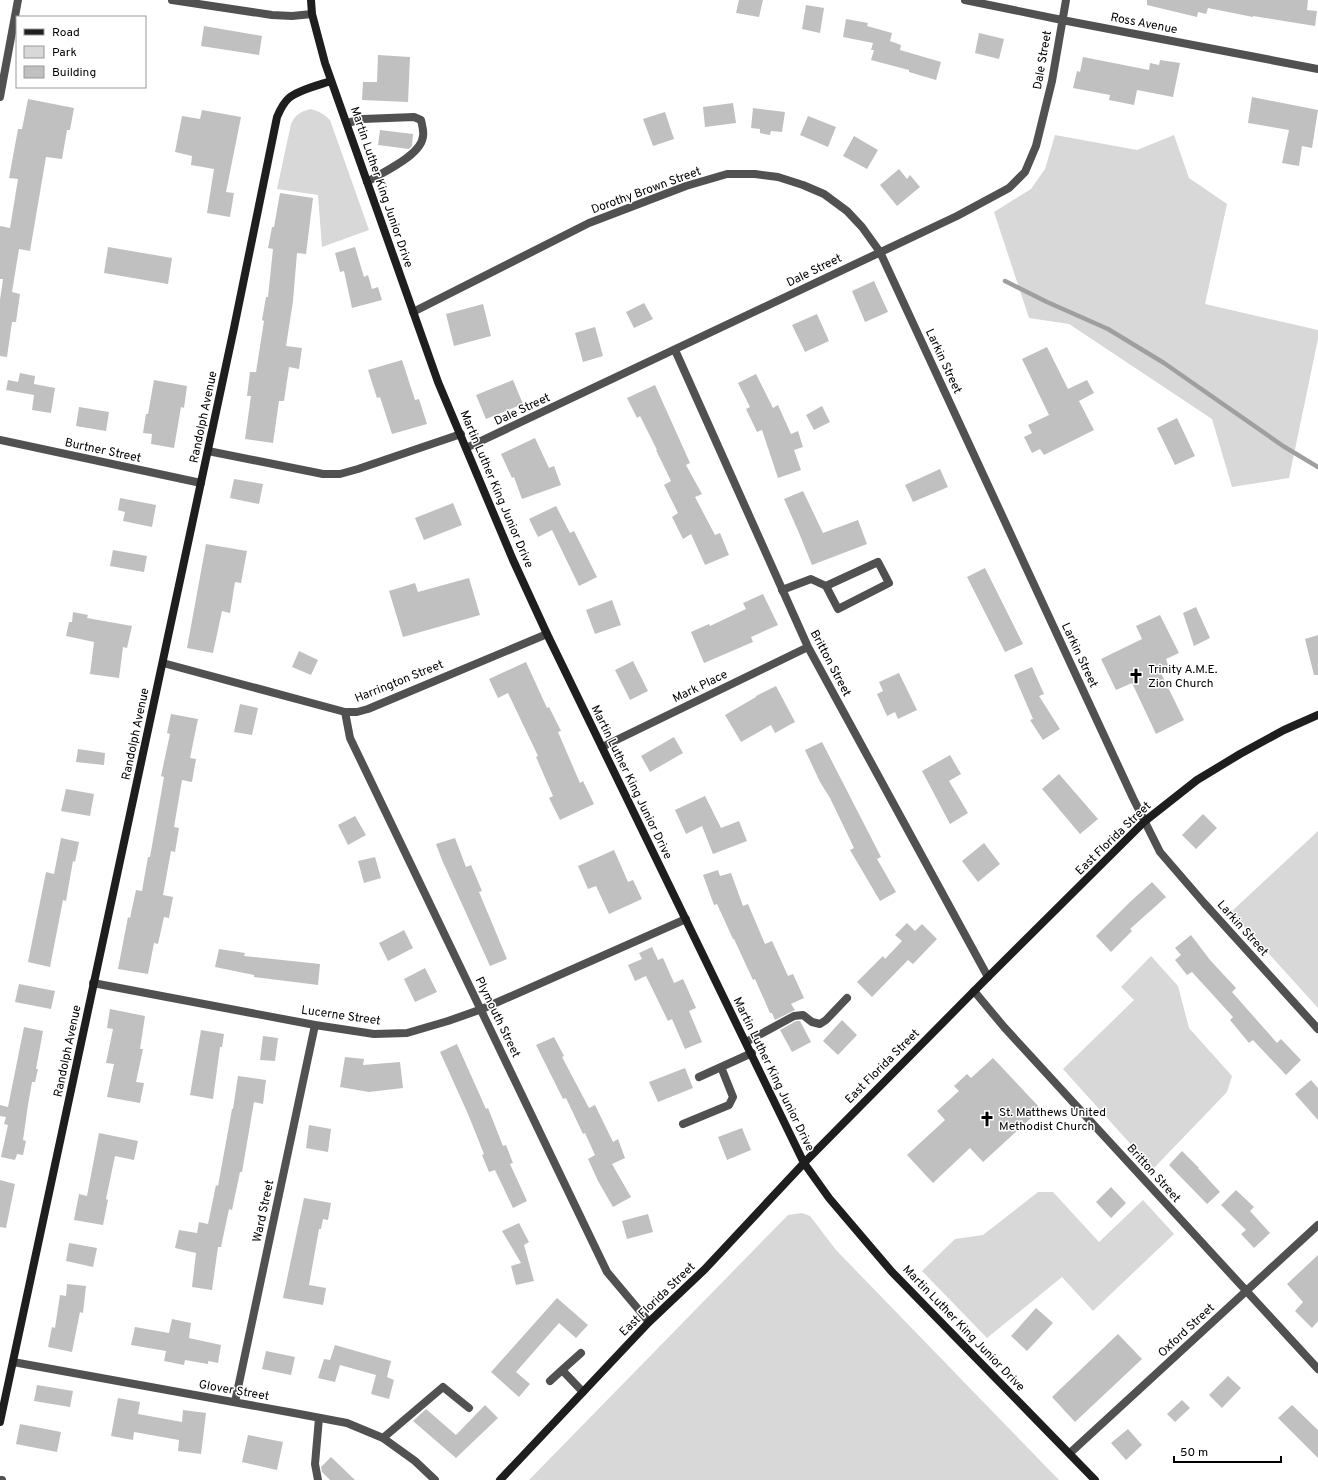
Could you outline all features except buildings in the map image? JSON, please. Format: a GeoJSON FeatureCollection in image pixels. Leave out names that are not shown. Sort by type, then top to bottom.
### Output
{"type":"FeatureCollection","features":[{"type":"Feature","properties":{"kind":"main road","name":"Martin Luther King Junior Drive"},"geometry":{"type":"LineString","coordinates":[[311,0],[312,14],[331,81],[438,382],[513,560],[547,634],[752,1053],[804,1163],[829,1198],[892,1272],[1095,1480]]}},
{"type":"Feature","properties":{"kind":"main road","name":"Randolph Avenue"},"geometry":{"type":"LineString","coordinates":[[0,1422],[208,451],[277,117],[282,106],[289,98],[298,93],[331,81]]}},
{"type":"Feature","properties":{"kind":"main road","name":"East Florida Street"},"geometry":{"type":"LineString","coordinates":[[500,1480],[649,1322],[705,1269],[804,1163],[1145,821],[1197,780],[1284,730],[1318,715]]}},
{"type":"Feature","properties":{"kind":"street"},"geometry":{"type":"LineString","coordinates":[[0,97],[18,0]]}},
{"type":"Feature","properties":{"kind":"street"},"geometry":{"type":"LineString","coordinates":[[172,0],[272,15],[292,16],[312,14]]}},
{"type":"Feature","properties":{"kind":"street","name":"Ross Avenue"},"geometry":{"type":"LineString","coordinates":[[965,0],[1062,20],[1318,68]]}},
{"type":"Feature","properties":{"kind":"street","name":"Dale Street"},"geometry":{"type":"LineString","coordinates":[[466,448],[880,252],[976,206],[1009,188],[1025,172],[1036,146],[1052,81],[1066,0]]}},
{"type":"Feature","properties":{"kind":"street"},"geometry":{"type":"LineString","coordinates":[[347,124],[363,119],[414,117],[421,120],[423,136],[418,149],[404,160],[367,182]]}},
{"type":"Feature","properties":{"kind":"street","name":"Dorothy Brown Street"},"geometry":{"type":"LineString","coordinates":[[413,312],[589,223],[686,186],[727,174],[755,174],[778,177],[824,194],[852,216],[880,252]]}},
{"type":"Feature","properties":{"kind":"street","name":"Larkin Street"},"geometry":{"type":"LineString","coordinates":[[880,252],[1160,852],[1204,903],[1318,1028]]}},
{"type":"Feature","properties":{"kind":"street","name":"Britton Street"},"geometry":{"type":"LineString","coordinates":[[675,350],[808,647],[988,977]]}},
{"type":"Feature","properties":{"kind":"street"},"geometry":{"type":"LineString","coordinates":[[208,451],[323,474],[340,474],[460,434]]}},
{"type":"Feature","properties":{"kind":"street","name":"Burtner Street"},"geometry":{"type":"LineString","coordinates":[[0,440],[201,483]]}},
{"type":"Feature","properties":{"kind":"street"},"geometry":{"type":"LineString","coordinates":[[782,590],[811,579],[826,586],[838,609],[889,583],[878,562],[826,586]]}},
{"type":"Feature","properties":{"kind":"street","name":"Harrington Street"},"geometry":{"type":"LineString","coordinates":[[163,663],[345,712],[357,712],[368,709],[547,634]]}},
{"type":"Feature","properties":{"kind":"street","name":"Mark Place"},"geometry":{"type":"LineString","coordinates":[[602,747],[808,647]]}},
{"type":"Feature","properties":{"kind":"street","name":"Plymouth Street"},"geometry":{"type":"LineString","coordinates":[[345,712],[350,738],[482,1009],[607,1272],[649,1322]]}},
{"type":"Feature","properties":{"kind":"street","name":"Lucerne Street"},"geometry":{"type":"LineString","coordinates":[[93,983],[315,1025],[374,1034],[407,1033],[482,1009],[686,919]]}},
{"type":"Feature","properties":{"kind":"street","name":"Britton Street"},"geometry":{"type":"LineString","coordinates":[[974,991],[1004,1027],[1318,1369]]}},
{"type":"Feature","properties":{"kind":"street"},"geometry":{"type":"LineString","coordinates":[[746,1042],[794,1016],[803,1015],[812,1022],[820,1024],[826,1020],[847,998]]}},
{"type":"Feature","properties":{"kind":"street","name":"Ward Street"},"geometry":{"type":"LineString","coordinates":[[235,1402],[315,1025]]}},
{"type":"Feature","properties":{"kind":"street"},"geometry":{"type":"LineString","coordinates":[[699,1077],[752,1053]]}},
{"type":"Feature","properties":{"kind":"street"},"geometry":{"type":"LineString","coordinates":[[683,1124],[729,1105],[733,1097],[722,1067]]}},
{"type":"Feature","properties":{"kind":"street","name":"Oxford Street"},"geometry":{"type":"LineString","coordinates":[[1070,1453],[1318,1225]]}},
{"type":"Feature","properties":{"kind":"street"},"geometry":{"type":"LineString","coordinates":[[550,1381],[580,1353]]}},
{"type":"Feature","properties":{"kind":"street","name":"Glover Street"},"geometry":{"type":"LineString","coordinates":[[13,1362],[348,1423],[383,1438],[415,1461],[435,1480]]}},
{"type":"Feature","properties":{"kind":"street"},"geometry":{"type":"LineString","coordinates":[[562,1370],[583,1392]]}},
{"type":"Feature","properties":{"kind":"street"},"geometry":{"type":"LineString","coordinates":[[383,1438],[443,1387],[469,1408]]}},
{"type":"Feature","properties":{"kind":"street"},"geometry":{"type":"LineString","coordinates":[[318,1480],[315,1464],[319,1418]]}},
{"type":"Feature","properties":{"kind":"green space"},"geometry":{"type":"Polygon","coordinates":[[[310,109],[321,113],[330,120],[369,230],[322,247],[318,195],[277,189],[291,124],[298,114],[310,109]]]}},
{"type":"Feature","properties":{"kind":"green space"},"geometry":{"type":"Polygon","coordinates":[[[1055,135],[1137,150],[1174,135],[1189,178],[1227,204],[1205,304],[1318,330],[1318,339],[1289,478],[1232,487],[1212,419],[1069,324],[1029,318],[994,212],[1031,189],[1045,169],[1055,135]]]}},
{"type":"Feature","properties":{"kind":"green space"},"geometry":{"type":"Polygon","coordinates":[[[1318,831],[1318,1008],[1231,912],[1318,831]]]}},
{"type":"Feature","properties":{"kind":"green space"},"geometry":{"type":"Polygon","coordinates":[[[1151,956],[1178,986],[1189,1028],[1232,1076],[1227,1092],[1153,1169],[1063,1069],[1134,1000],[1121,987],[1151,956]]]}},
{"type":"Feature","properties":{"kind":"green space"},"geometry":{"type":"Polygon","coordinates":[[[1038,1192],[1053,1192],[1099,1242],[1143,1200],[1174,1234],[1093,1311],[1062,1277],[987,1338],[922,1271],[955,1239],[983,1235],[1038,1192]]]}},
{"type":"Feature","properties":{"kind":"green space"},"geometry":{"type":"Polygon","coordinates":[[[802,1213],[810,1216],[836,1250],[1059,1480],[529,1480],[788,1215],[802,1213]]]}},
{"type":"Feature","properties":{"kind":"waterway"},"geometry":{"type":"LineString","coordinates":[[1005,281],[1047,302],[1108,329],[1164,363],[1283,446],[1318,467]]}},
{"type":"Feature","properties":{"kind":"place","name":"Trinity A.M.E. Zion Church"},"geometry":{"type":"Point","coordinates":[1136,676]}},
{"type":"Feature","properties":{"kind":"place","name":"St. Matthews United Methodist Church"},"geometry":{"type":"Point","coordinates":[987,1119]}}]}
